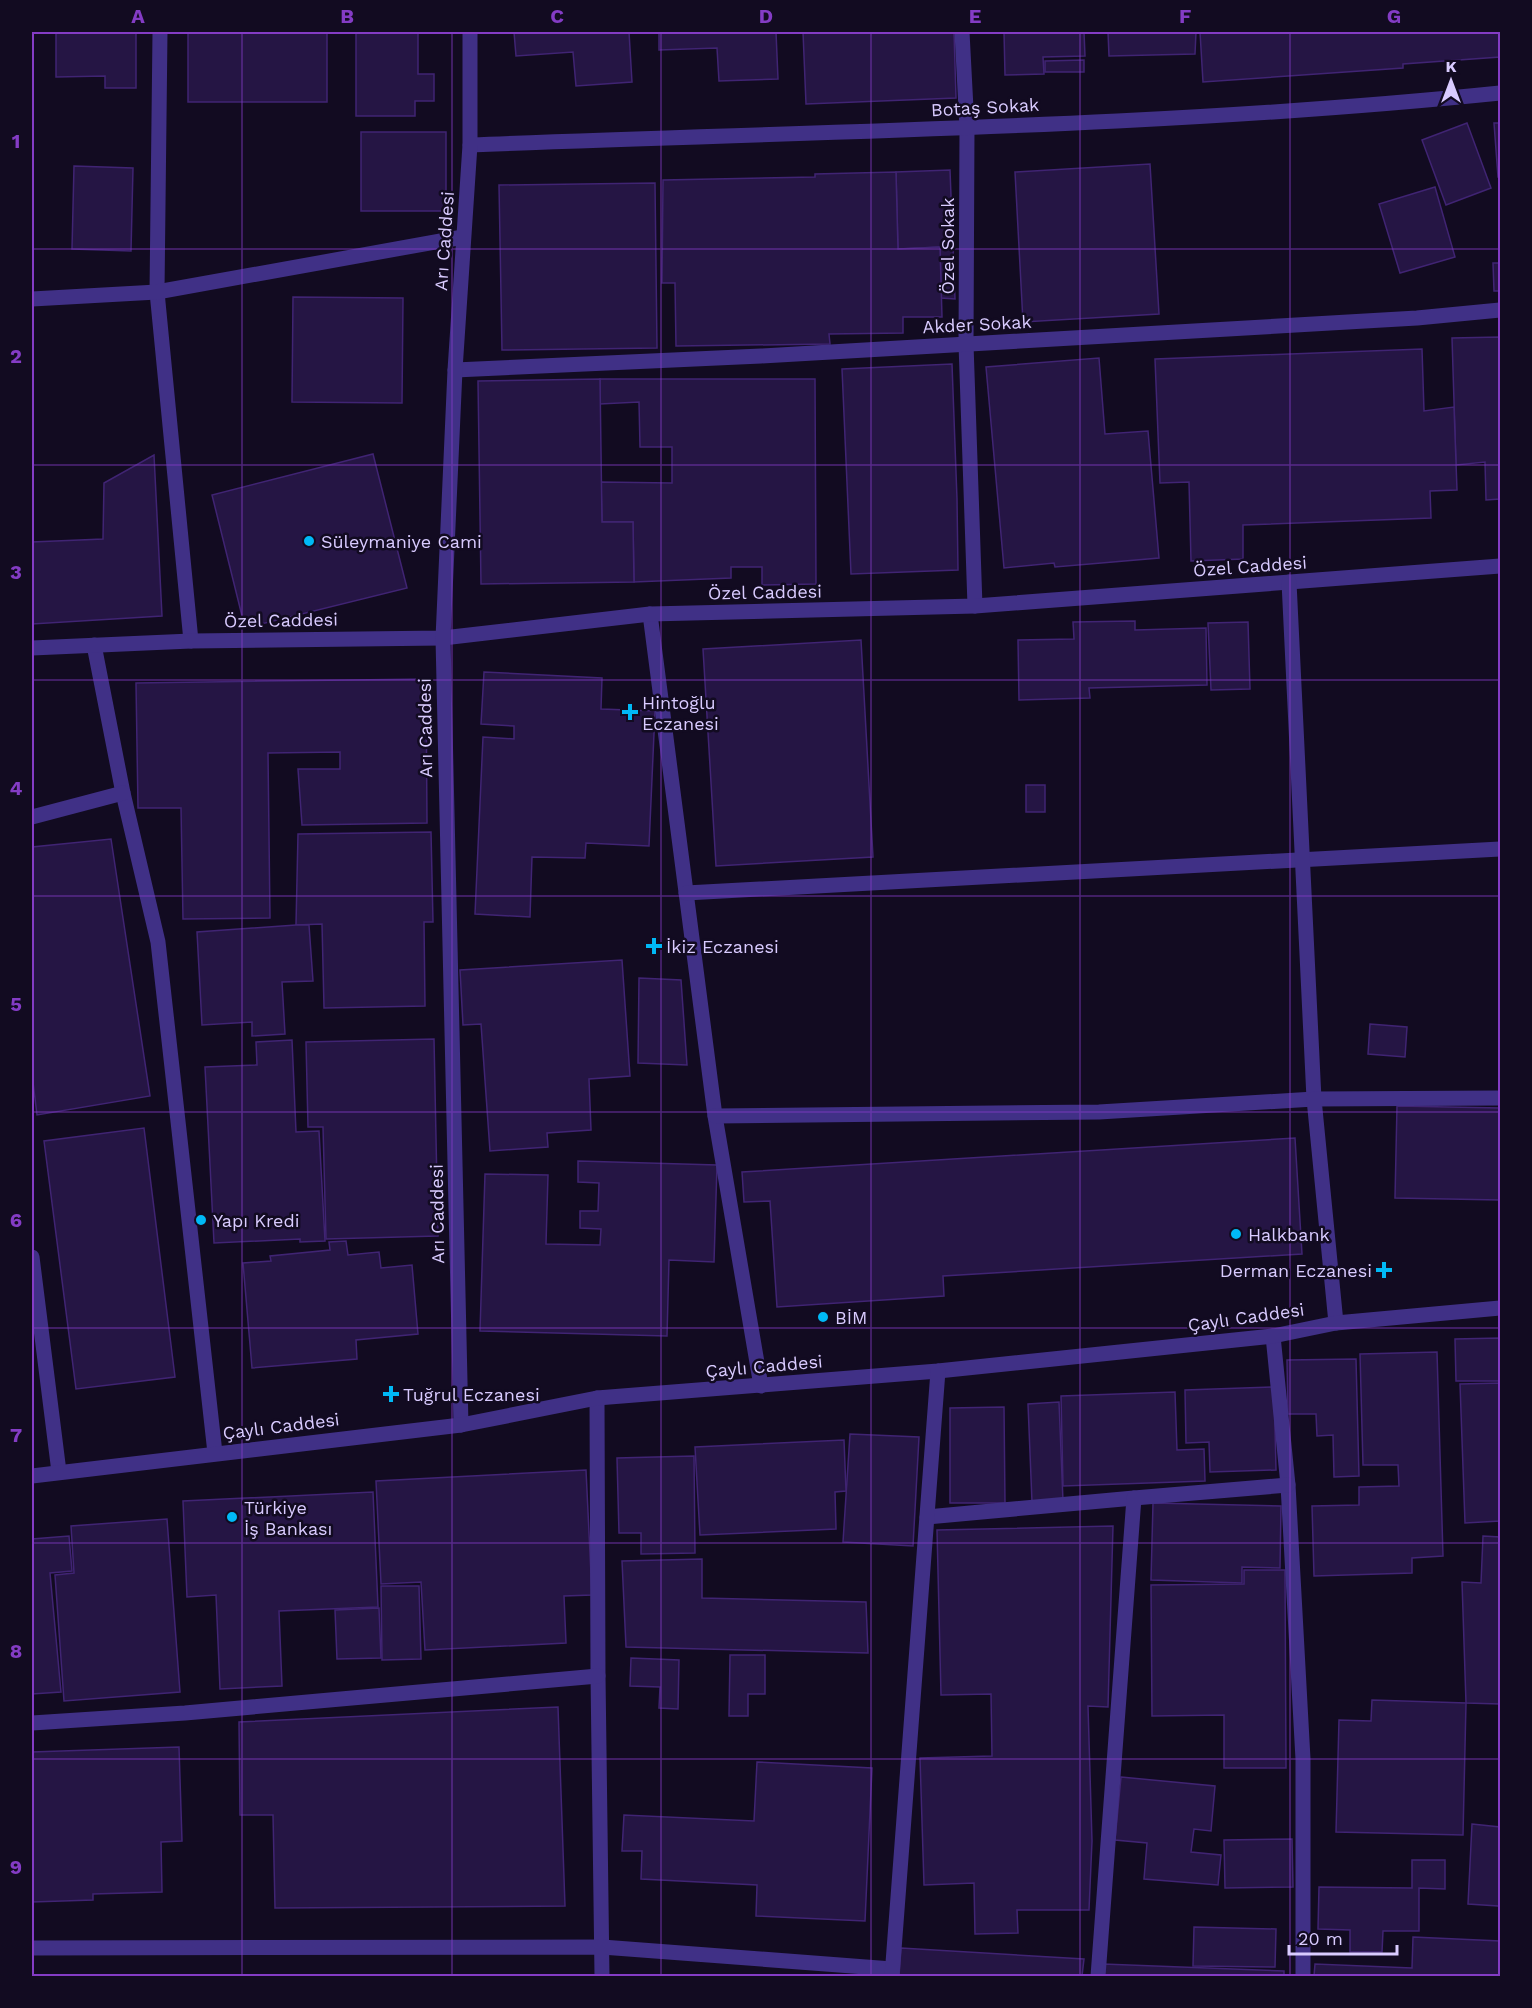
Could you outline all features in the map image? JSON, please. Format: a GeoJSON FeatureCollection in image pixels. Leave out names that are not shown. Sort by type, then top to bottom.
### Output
{"type":"FeatureCollection","features":[{"type":"Feature","properties":{"kind":"street"},"geometry":{"type":"LineString","coordinates":[[160,32],[157,292],[191,641]]}},
{"type":"Feature","properties":{"kind":"street","name":"Arı Caddesi"},"geometry":{"type":"LineString","coordinates":[[461,1425],[443,638],[455,370],[470,145],[470,32]]}},
{"type":"Feature","properties":{"kind":"street","name":"Özel Sokak"},"geometry":{"type":"LineString","coordinates":[[962,32],[967,128],[966,344],[975,606]]}},
{"type":"Feature","properties":{"kind":"street","name":"Botaş Sokak"},"geometry":{"type":"LineString","coordinates":[[470,145],[967,128],[1368,106],[1500,93]]}},
{"type":"Feature","properties":{"kind":"street"},"geometry":{"type":"LineString","coordinates":[[32,299],[157,292],[463,237]]}},
{"type":"Feature","properties":{"kind":"street","name":"Akder Sokak"},"geometry":{"type":"LineString","coordinates":[[455,370],[761,356],[1405,319],[1500,310]]}},
{"type":"Feature","properties":{"kind":"street","name":"Özel Caddesi"},"geometry":{"type":"LineString","coordinates":[[32,648],[191,641],[443,638],[650,614],[975,606],[1500,566]]}},
{"type":"Feature","properties":{"kind":"street"},"geometry":{"type":"LineString","coordinates":[[1289,582],[1314,1099],[1336,1323]]}},
{"type":"Feature","properties":{"kind":"street"},"geometry":{"type":"LineString","coordinates":[[650,614],[715,1116],[761,1386]]}},
{"type":"Feature","properties":{"kind":"street"},"geometry":{"type":"LineString","coordinates":[[94,645],[123,793],[158,942],[215,1453]]}},
{"type":"Feature","properties":{"kind":"street"},"geometry":{"type":"LineString","coordinates":[[32,817],[123,793]]}},
{"type":"Feature","properties":{"kind":"street"},"geometry":{"type":"LineString","coordinates":[[686,892],[1500,849]]}},
{"type":"Feature","properties":{"kind":"street"},"geometry":{"type":"LineString","coordinates":[[715,1116],[1099,1112],[1314,1099],[1500,1098]]}},
{"type":"Feature","properties":{"kind":"street"},"geometry":{"type":"LineString","coordinates":[[32,1257],[59,1472]]}},
{"type":"Feature","properties":{"kind":"street","name":"Çaylı Caddesi"},"geometry":{"type":"LineString","coordinates":[[32,1476],[461,1425],[597,1398],[938,1371],[1273,1336],[1336,1323],[1500,1308]]}},
{"type":"Feature","properties":{"kind":"street"},"geometry":{"type":"LineString","coordinates":[[1273,1336],[1288,1485],[1303,1759],[1303,1977]]}},
{"type":"Feature","properties":{"kind":"street"},"geometry":{"type":"LineString","coordinates":[[32,1948],[602,1947],[892,1973],[938,1371]]}},
{"type":"Feature","properties":{"kind":"street"},"geometry":{"type":"LineString","coordinates":[[597,1398],[602,1977]]}},
{"type":"Feature","properties":{"kind":"street"},"geometry":{"type":"LineString","coordinates":[[927,1517],[1288,1485]]}},
{"type":"Feature","properties":{"kind":"street"},"geometry":{"type":"LineString","coordinates":[[1098,1977],[1134,1498]]}},
{"type":"Feature","properties":{"kind":"street"},"geometry":{"type":"LineString","coordinates":[[32,1724],[184,1713],[598,1676]]}},
{"type":"Feature","properties":{"kind":"building"},"geometry":{"type":"Polygon","coordinates":[[[56,32],[136,32],[136,88],[105,88],[105,76],[56,77],[56,32]]]}},
{"type":"Feature","properties":{"kind":"building"},"geometry":{"type":"Polygon","coordinates":[[[188,32],[327,32],[327,102],[188,102],[188,32]]]}},
{"type":"Feature","properties":{"kind":"building"},"geometry":{"type":"Polygon","coordinates":[[[356,32],[418,32],[418,74],[434,74],[434,101],[415,101],[415,116],[356,116],[356,32]]]}},
{"type":"Feature","properties":{"kind":"building"},"geometry":{"type":"Polygon","coordinates":[[[514,32],[629,32],[632,82],[576,86],[573,52],[516,56],[514,32]]]}},
{"type":"Feature","properties":{"kind":"building"},"geometry":{"type":"Polygon","coordinates":[[[659,32],[776,32],[778,79],[719,81],[717,48],[659,50],[659,32]]]}},
{"type":"Feature","properties":{"kind":"building"},"geometry":{"type":"Polygon","coordinates":[[[803,32],[954,32],[956,98],[806,104],[803,32]]]}},
{"type":"Feature","properties":{"kind":"building"},"geometry":{"type":"Polygon","coordinates":[[[1004,32],[1084,32],[1085,56],[1043,57],[1044,74],[1005,75],[1004,32]]]}},
{"type":"Feature","properties":{"kind":"building"},"geometry":{"type":"Polygon","coordinates":[[[1108,32],[1196,32],[1195,54],[1109,56],[1108,32]]]}},
{"type":"Feature","properties":{"kind":"building"},"geometry":{"type":"Polygon","coordinates":[[[1200,32],[1500,32],[1500,57],[1403,64],[1403,68],[1203,82],[1200,32]]]}},
{"type":"Feature","properties":{"kind":"building"},"geometry":{"type":"Polygon","coordinates":[[[1084,60],[1084,72],[1045,72],[1045,61],[1084,60]]]}},
{"type":"Feature","properties":{"kind":"building"},"geometry":{"type":"Polygon","coordinates":[[[1467,123],[1491,188],[1446,205],[1422,140],[1467,123]]]}},
{"type":"Feature","properties":{"kind":"building"},"geometry":{"type":"Polygon","coordinates":[[[1494,123],[1500,123],[1500,177],[1498,177],[1494,123]]]}},
{"type":"Feature","properties":{"kind":"building"},"geometry":{"type":"Polygon","coordinates":[[[361,132],[446,132],[446,211],[361,211],[361,132]]]}},
{"type":"Feature","properties":{"kind":"building"},"geometry":{"type":"Polygon","coordinates":[[[1150,164],[1159,314],[1023,322],[1015,172],[1150,164]]]}},
{"type":"Feature","properties":{"kind":"building"},"geometry":{"type":"Polygon","coordinates":[[[74,166],[133,168],[131,251],[72,249],[74,166]]]}},
{"type":"Feature","properties":{"kind":"building"},"geometry":{"type":"Polygon","coordinates":[[[950,170],[955,299],[941,298],[940,247],[898,249],[896,172],[950,170]]]}},
{"type":"Feature","properties":{"kind":"building"},"geometry":{"type":"Polygon","coordinates":[[[896,172],[898,249],[940,247],[942,317],[903,317],[903,333],[829,334],[830,344],[676,346],[675,283],[662,283],[663,180],[815,177],[815,174],[896,172]]]}},
{"type":"Feature","properties":{"kind":"building"},"geometry":{"type":"Polygon","coordinates":[[[655,183],[657,348],[502,350],[499,185],[655,183]]]}},
{"type":"Feature","properties":{"kind":"building"},"geometry":{"type":"Polygon","coordinates":[[[1435,187],[1455,257],[1400,273],[1379,204],[1435,187]]]}},
{"type":"Feature","properties":{"kind":"building"},"geometry":{"type":"Polygon","coordinates":[[[1493,263],[1500,263],[1500,291],[1494,291],[1493,263]]]}},
{"type":"Feature","properties":{"kind":"building"},"geometry":{"type":"Polygon","coordinates":[[[293,297],[403,298],[402,403],[292,402],[293,297]]]}},
{"type":"Feature","properties":{"kind":"building"},"geometry":{"type":"Polygon","coordinates":[[[1500,337],[1500,499],[1486,500],[1485,462],[1456,465],[1452,338],[1500,337]]]}},
{"type":"Feature","properties":{"kind":"building"},"geometry":{"type":"Polygon","coordinates":[[[1422,349],[1424,411],[1454,407],[1457,490],[1430,491],[1431,518],[1243,525],[1243,559],[1191,561],[1189,482],[1160,483],[1155,359],[1422,349]]]}},
{"type":"Feature","properties":{"kind":"building"},"geometry":{"type":"Polygon","coordinates":[[[1099,358],[1105,434],[1148,431],[1159,558],[1055,567],[1054,563],[1004,568],[986,367],[1099,358]]]}},
{"type":"Feature","properties":{"kind":"building"},"geometry":{"type":"Polygon","coordinates":[[[952,364],[958,570],[851,574],[842,369],[952,364]]]}},
{"type":"Feature","properties":{"kind":"building"},"geometry":{"type":"Polygon","coordinates":[[[600,379],[815,379],[816,584],[762,585],[762,567],[731,567],[731,578],[634,582],[633,522],[602,522],[601,482],[672,483],[672,447],[640,447],[639,402],[600,404],[600,379]]]}},
{"type":"Feature","properties":{"kind":"building"},"geometry":{"type":"Polygon","coordinates":[[[600,379],[602,522],[633,522],[634,582],[481,584],[478,381],[600,379]]]}},
{"type":"Feature","properties":{"kind":"building","name":"Süleymaniye Cami"},"geometry":{"type":"Polygon","coordinates":[[[373,454],[407,588],[245,628],[212,495],[373,454]]]}},
{"type":"Feature","properties":{"kind":"building"},"geometry":{"type":"Polygon","coordinates":[[[154,455],[162,616],[32,624],[32,542],[103,539],[104,483],[154,455]]]}},
{"type":"Feature","properties":{"kind":"building"},"geometry":{"type":"Polygon","coordinates":[[[1135,621],[1135,630],[1206,628],[1207,685],[1089,688],[1090,698],[1019,700],[1018,640],[1074,639],[1073,622],[1135,621]]]}},
{"type":"Feature","properties":{"kind":"building"},"geometry":{"type":"Polygon","coordinates":[[[1248,622],[1250,689],[1211,690],[1208,623],[1248,622]]]}},
{"type":"Feature","properties":{"kind":"building"},"geometry":{"type":"Polygon","coordinates":[[[861,640],[873,857],[716,866],[703,649],[861,640]]]}},
{"type":"Feature","properties":{"kind":"building"},"geometry":{"type":"Polygon","coordinates":[[[484,672],[602,678],[601,709],[655,711],[649,846],[586,843],[585,858],[532,857],[530,917],[475,914],[483,737],[514,739],[514,726],[481,724],[484,672]]]}},
{"type":"Feature","properties":{"kind":"building"},"geometry":{"type":"Polygon","coordinates":[[[426,679],[427,823],[302,825],[298,769],[340,769],[340,752],[268,753],[270,918],[183,919],[181,808],[138,808],[136,683],[426,679]]]}},
{"type":"Feature","properties":{"kind":"building"},"geometry":{"type":"Polygon","coordinates":[[[1026,785],[1045,785],[1045,812],[1026,812],[1026,785]]]}},
{"type":"Feature","properties":{"kind":"building"},"geometry":{"type":"Polygon","coordinates":[[[431,832],[433,922],[424,922],[425,1006],[324,1008],[322,924],[296,925],[298,834],[431,832]]]}},
{"type":"Feature","properties":{"kind":"building"},"geometry":{"type":"Polygon","coordinates":[[[111,839],[150,1096],[37,1115],[32,1074],[32,847],[111,839]]]}},
{"type":"Feature","properties":{"kind":"building"},"geometry":{"type":"Polygon","coordinates":[[[309,925],[313,981],[282,982],[285,1034],[252,1036],[252,1022],[202,1025],[197,932],[309,925]]]}},
{"type":"Feature","properties":{"kind":"building"},"geometry":{"type":"Polygon","coordinates":[[[622,960],[630,1076],[589,1079],[591,1130],[547,1133],[548,1147],[490,1151],[481,1024],[463,1025],[460,970],[622,960]]]}},
{"type":"Feature","properties":{"kind":"building"},"geometry":{"type":"Polygon","coordinates":[[[639,978],[681,980],[687,1065],[638,1063],[639,978]]]}},
{"type":"Feature","properties":{"kind":"building"},"geometry":{"type":"Polygon","coordinates":[[[1370,1024],[1407,1027],[1405,1057],[1368,1054],[1370,1024]]]}},
{"type":"Feature","properties":{"kind":"building"},"geometry":{"type":"Polygon","coordinates":[[[434,1039],[438,1236],[326,1239],[323,1127],[308,1127],[306,1042],[434,1039]]]}},
{"type":"Feature","properties":{"kind":"building"},"geometry":{"type":"Polygon","coordinates":[[[292,1040],[296,1132],[319,1131],[325,1241],[300,1242],[300,1239],[214,1243],[205,1067],[257,1065],[256,1042],[292,1040]]]}},
{"type":"Feature","properties":{"kind":"building"},"geometry":{"type":"Polygon","coordinates":[[[1397,1106],[1500,1108],[1500,1200],[1395,1198],[1397,1106]]]}},
{"type":"Feature","properties":{"kind":"building"},"geometry":{"type":"Polygon","coordinates":[[[144,1128],[175,1377],[76,1389],[44,1141],[144,1128]]]}},
{"type":"Feature","properties":{"kind":"building"},"geometry":{"type":"Polygon","coordinates":[[[1295,1138],[1302,1254],[943,1276],[944,1296],[777,1307],[770,1201],[744,1202],[742,1172],[1295,1138]]]}},
{"type":"Feature","properties":{"kind":"building"},"geometry":{"type":"Polygon","coordinates":[[[578,1161],[717,1165],[714,1262],[669,1260],[667,1336],[480,1331],[485,1174],[548,1175],[546,1244],[600,1245],[601,1229],[580,1228],[580,1211],[598,1211],[599,1183],[578,1182],[578,1161]]]}},
{"type":"Feature","properties":{"kind":"building"},"geometry":{"type":"Polygon","coordinates":[[[346,1241],[348,1255],[379,1252],[381,1268],[412,1265],[418,1334],[356,1340],[357,1359],[252,1368],[243,1263],[271,1261],[270,1256],[330,1250],[329,1242],[346,1241]]]}},
{"type":"Feature","properties":{"kind":"building"},"geometry":{"type":"Polygon","coordinates":[[[1500,1338],[1500,1381],[1456,1381],[1455,1339],[1500,1338]]]}},
{"type":"Feature","properties":{"kind":"building"},"geometry":{"type":"Polygon","coordinates":[[[1437,1352],[1443,1556],[1412,1558],[1412,1573],[1314,1576],[1312,1506],[1359,1505],[1359,1487],[1399,1486],[1398,1465],[1363,1465],[1360,1354],[1437,1352]]]}},
{"type":"Feature","properties":{"kind":"building"},"geometry":{"type":"Polygon","coordinates":[[[1356,1359],[1359,1476],[1334,1477],[1333,1435],[1317,1436],[1316,1414],[1288,1414],[1287,1360],[1356,1359]]]}},
{"type":"Feature","properties":{"kind":"building"},"geometry":{"type":"Polygon","coordinates":[[[1500,1383],[1500,1521],[1465,1523],[1460,1384],[1500,1383]]]}},
{"type":"Feature","properties":{"kind":"building"},"geometry":{"type":"Polygon","coordinates":[[[1274,1387],[1276,1470],[1210,1472],[1209,1442],[1186,1443],[1185,1390],[1274,1387]]]}},
{"type":"Feature","properties":{"kind":"building"},"geometry":{"type":"Polygon","coordinates":[[[1175,1392],[1177,1450],[1204,1449],[1205,1481],[1063,1486],[1061,1396],[1175,1392]]]}},
{"type":"Feature","properties":{"kind":"building"},"geometry":{"type":"Polygon","coordinates":[[[1059,1402],[1063,1501],[1032,1502],[1028,1404],[1059,1402]]]}},
{"type":"Feature","properties":{"kind":"building"},"geometry":{"type":"Polygon","coordinates":[[[1004,1407],[1005,1503],[950,1503],[950,1408],[1004,1407]]]}},
{"type":"Feature","properties":{"kind":"building"},"geometry":{"type":"Polygon","coordinates":[[[850,1434],[919,1437],[913,1546],[843,1542],[850,1434]]]}},
{"type":"Feature","properties":{"kind":"building"},"geometry":{"type":"Polygon","coordinates":[[[844,1440],[846,1491],[835,1492],[836,1529],[700,1535],[695,1447],[844,1440]]]}},
{"type":"Feature","properties":{"kind":"building"},"geometry":{"type":"Polygon","coordinates":[[[694,1456],[695,1553],[641,1554],[641,1533],[619,1533],[617,1458],[694,1456]]]}},
{"type":"Feature","properties":{"kind":"building"},"geometry":{"type":"Polygon","coordinates":[[[586,1470],[592,1595],[564,1596],[566,1643],[425,1650],[421,1582],[381,1584],[376,1481],[586,1470]]]}},
{"type":"Feature","properties":{"kind":"building"},"geometry":{"type":"Polygon","coordinates":[[[373,1492],[378,1607],[279,1611],[282,1686],[220,1689],[216,1595],[187,1597],[183,1501],[373,1492]]]}},
{"type":"Feature","properties":{"kind":"building"},"geometry":{"type":"Polygon","coordinates":[[[1153,1503],[1281,1506],[1280,1568],[1242,1567],[1242,1583],[1151,1580],[1153,1503]]]}},
{"type":"Feature","properties":{"kind":"building"},"geometry":{"type":"Polygon","coordinates":[[[167,1519],[180,1692],[64,1701],[55,1575],[74,1573],[71,1526],[167,1519]]]}},
{"type":"Feature","properties":{"kind":"building"},"geometry":{"type":"Polygon","coordinates":[[[1113,1526],[1108,1707],[1088,1706],[1092,1841],[1089,1910],[1017,1910],[1018,1933],[975,1934],[974,1883],[924,1885],[920,1758],[992,1756],[991,1694],[941,1695],[937,1530],[1113,1526]]]}},
{"type":"Feature","properties":{"kind":"building"},"geometry":{"type":"Polygon","coordinates":[[[69,1536],[72,1571],[50,1573],[61,1692],[32,1694],[32,1539],[69,1536]]]}},
{"type":"Feature","properties":{"kind":"building"},"geometry":{"type":"Polygon","coordinates":[[[1483,1536],[1500,1537],[1500,1704],[1466,1703],[1462,1582],[1481,1583],[1483,1536]]]}},
{"type":"Feature","properties":{"kind":"building"},"geometry":{"type":"Polygon","coordinates":[[[702,1559],[702,1598],[866,1602],[868,1653],[626,1647],[622,1561],[702,1559]]]}},
{"type":"Feature","properties":{"kind":"building"},"geometry":{"type":"Polygon","coordinates":[[[1244,1570],[1285,1570],[1286,1768],[1224,1768],[1224,1715],[1152,1716],[1151,1585],[1244,1584],[1244,1570]]]}},
{"type":"Feature","properties":{"kind":"building"},"geometry":{"type":"Polygon","coordinates":[[[381,1586],[419,1586],[421,1659],[382,1660],[381,1586]]]}},
{"type":"Feature","properties":{"kind":"building"},"geometry":{"type":"Polygon","coordinates":[[[379,1608],[381,1658],[337,1659],[335,1610],[379,1608]]]}},
{"type":"Feature","properties":{"kind":"building"},"geometry":{"type":"Polygon","coordinates":[[[730,1655],[765,1655],[765,1694],[748,1694],[748,1716],[729,1716],[730,1655]]]}},
{"type":"Feature","properties":{"kind":"building"},"geometry":{"type":"Polygon","coordinates":[[[631,1658],[679,1660],[678,1709],[659,1708],[660,1687],[630,1686],[631,1658]]]}},
{"type":"Feature","properties":{"kind":"building"},"geometry":{"type":"Polygon","coordinates":[[[1372,1700],[1466,1703],[1463,1835],[1336,1832],[1339,1720],[1371,1721],[1372,1700]]]}},
{"type":"Feature","properties":{"kind":"building"},"geometry":{"type":"Polygon","coordinates":[[[558,1707],[565,1906],[275,1908],[273,1815],[240,1815],[239,1722],[558,1707]]]}},
{"type":"Feature","properties":{"kind":"building"},"geometry":{"type":"Polygon","coordinates":[[[179,1747],[182,1841],[161,1842],[162,1892],[93,1894],[93,1900],[32,1902],[32,1752],[179,1747]]]}},
{"type":"Feature","properties":{"kind":"building"},"geometry":{"type":"Polygon","coordinates":[[[757,1762],[872,1768],[865,1921],[756,1916],[757,1885],[641,1879],[642,1851],[622,1851],[624,1815],[754,1821],[757,1762]]]}},
{"type":"Feature","properties":{"kind":"building"},"geometry":{"type":"Polygon","coordinates":[[[1121,1777],[1215,1786],[1211,1831],[1194,1829],[1191,1852],[1221,1855],[1218,1885],[1144,1879],[1147,1843],[1115,1840],[1121,1777]]]}},
{"type":"Feature","properties":{"kind":"building"},"geometry":{"type":"Polygon","coordinates":[[[1472,1824],[1500,1827],[1500,1908],[1468,1904],[1472,1824]]]}},
{"type":"Feature","properties":{"kind":"building"},"geometry":{"type":"Polygon","coordinates":[[[1292,1839],[1293,1887],[1225,1888],[1224,1840],[1292,1839]]]}},
{"type":"Feature","properties":{"kind":"building"},"geometry":{"type":"Polygon","coordinates":[[[1412,1860],[1445,1860],[1445,1889],[1419,1888],[1419,1931],[1383,1931],[1382,1952],[1350,1952],[1350,1930],[1318,1929],[1319,1887],[1412,1888],[1412,1860]]]}},
{"type":"Feature","properties":{"kind":"building"},"geometry":{"type":"Polygon","coordinates":[[[1194,1927],[1276,1929],[1275,1967],[1193,1966],[1194,1927]]]}},
{"type":"Feature","properties":{"kind":"building"},"geometry":{"type":"Polygon","coordinates":[[[1413,1937],[1500,1941],[1500,1976],[1314,1976],[1315,1964],[1412,1968],[1413,1937]]]}},
{"type":"Feature","properties":{"kind":"building"},"geometry":{"type":"Polygon","coordinates":[[[901,1948],[1084,1959],[1082,1976],[899,1976],[901,1948]]]}},
{"type":"Feature","properties":{"kind":"building"},"geometry":{"type":"Polygon","coordinates":[[[1103,1964],[1284,1971],[1284,1976],[1103,1976],[1103,1964]]]}},
{"type":"Feature","properties":{"kind":"place","name":"Süleymaniye Cami"},"geometry":{"type":"Point","coordinates":[309,541]}},
{"type":"Feature","properties":{"kind":"place","name":"Hintoğlu Eczanesi"},"geometry":{"type":"Point","coordinates":[630,712]}},
{"type":"Feature","properties":{"kind":"place","name":"İkiz Eczanesi"},"geometry":{"type":"Point","coordinates":[654,946]}},
{"type":"Feature","properties":{"kind":"place","name":"Yapı Kredi"},"geometry":{"type":"Point","coordinates":[201,1220]}},
{"type":"Feature","properties":{"kind":"place","name":"Halkbank"},"geometry":{"type":"Point","coordinates":[1236,1234]}},
{"type":"Feature","properties":{"kind":"place","name":"Derman Eczanesi"},"geometry":{"type":"Point","coordinates":[1384,1270]}},
{"type":"Feature","properties":{"kind":"place","name":"BİM"},"geometry":{"type":"Point","coordinates":[823,1317]}},
{"type":"Feature","properties":{"kind":"place","name":"Tuğrul Eczanesi"},"geometry":{"type":"Point","coordinates":[391,1394]}},
{"type":"Feature","properties":{"kind":"place","name":"Türkiye İş Bankası"},"geometry":{"type":"Point","coordinates":[232,1517]}}]}
